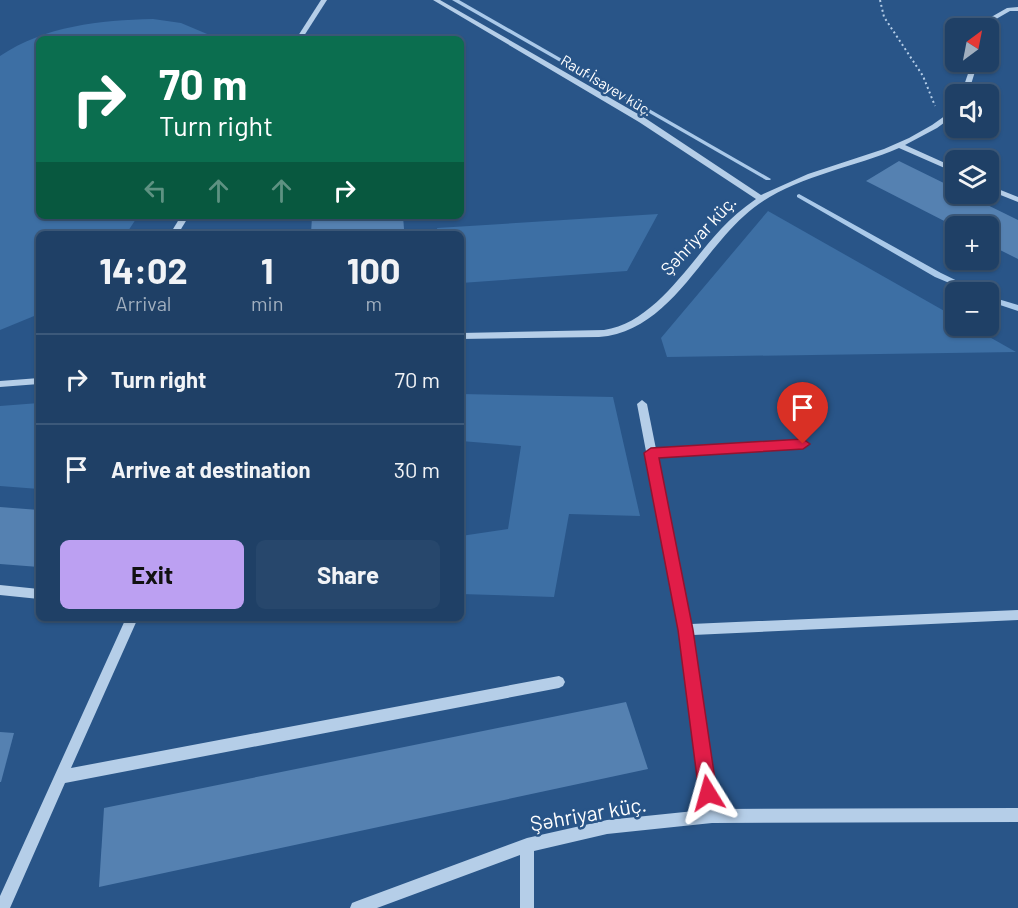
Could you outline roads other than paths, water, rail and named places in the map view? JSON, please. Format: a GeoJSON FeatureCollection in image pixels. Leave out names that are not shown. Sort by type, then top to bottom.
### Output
{"type":"FeatureCollection","features":[{"type":"Feature","properties":{"kind":"street"},"geometry":{"type":"LineString","coordinates":[[301,36],[324,0]]}},
{"type":"Feature","properties":{"kind":"street","name":"Rauf İsayev küç."},"geometry":{"type":"LineString","coordinates":[[435,0],[642,120],[761,199]]}},
{"type":"Feature","properties":{"kind":"street"},"geometry":{"type":"LineString","coordinates":[[994,18],[1010,9],[1018,9]]}},
{"type":"Feature","properties":{"kind":"street","name":"Şəhriyar küç."},"geometry":{"type":"LineString","coordinates":[[464,336],[613,332],[639,321],[655,310],[711,245],[741,214],[761,199],[805,177],[901,146],[945,120]]}},
{"type":"Feature","properties":{"kind":"street"},"geometry":{"type":"LineString","coordinates":[[901,146],[945,166]]}},
{"type":"Feature","properties":{"kind":"street"},"geometry":{"type":"LineString","coordinates":[[999,192],[1018,200]]}},
{"type":"Feature","properties":{"kind":"street"},"geometry":{"type":"LineString","coordinates":[[0,384],[36,381]]}},
{"type":"Feature","properties":{"kind":"street"},"geometry":{"type":"LineString","coordinates":[[642,404],[686,630],[712,816]]}},
{"type":"Feature","properties":{"kind":"street"},"geometry":{"type":"LineString","coordinates":[[651,453],[803,444]]}},
{"type":"Feature","properties":{"kind":"street"},"geometry":{"type":"LineString","coordinates":[[0,590],[36,594]]}},
{"type":"Feature","properties":{"kind":"street"},"geometry":{"type":"LineString","coordinates":[[686,630],[1018,615]]}},
{"type":"Feature","properties":{"kind":"street"},"geometry":{"type":"LineString","coordinates":[[2,908],[131,621]]}},
{"type":"Feature","properties":{"kind":"street"},"geometry":{"type":"LineString","coordinates":[[61,777],[559,682]]}},
{"type":"Feature","properties":{"kind":"street","name":"Şəhriyar küç."},"geometry":{"type":"LineString","coordinates":[[357,908],[528,845],[607,828],[712,816],[1018,815]]}},
{"type":"Feature","properties":{"kind":"street"},"geometry":{"type":"LineString","coordinates":[[527,908],[528,845]]}},
{"type":"Feature","properties":{"kind":"waterway"},"geometry":{"type":"LineString","coordinates":[[455,0],[768,179]]}},
{"type":"Feature","properties":{"kind":"waterway"},"geometry":{"type":"LineString","coordinates":[[799,196],[954,282]]}},
{"type":"Feature","properties":{"kind":"waterway"},"geometry":{"type":"LineString","coordinates":[[999,302],[1018,308]]}}]}
